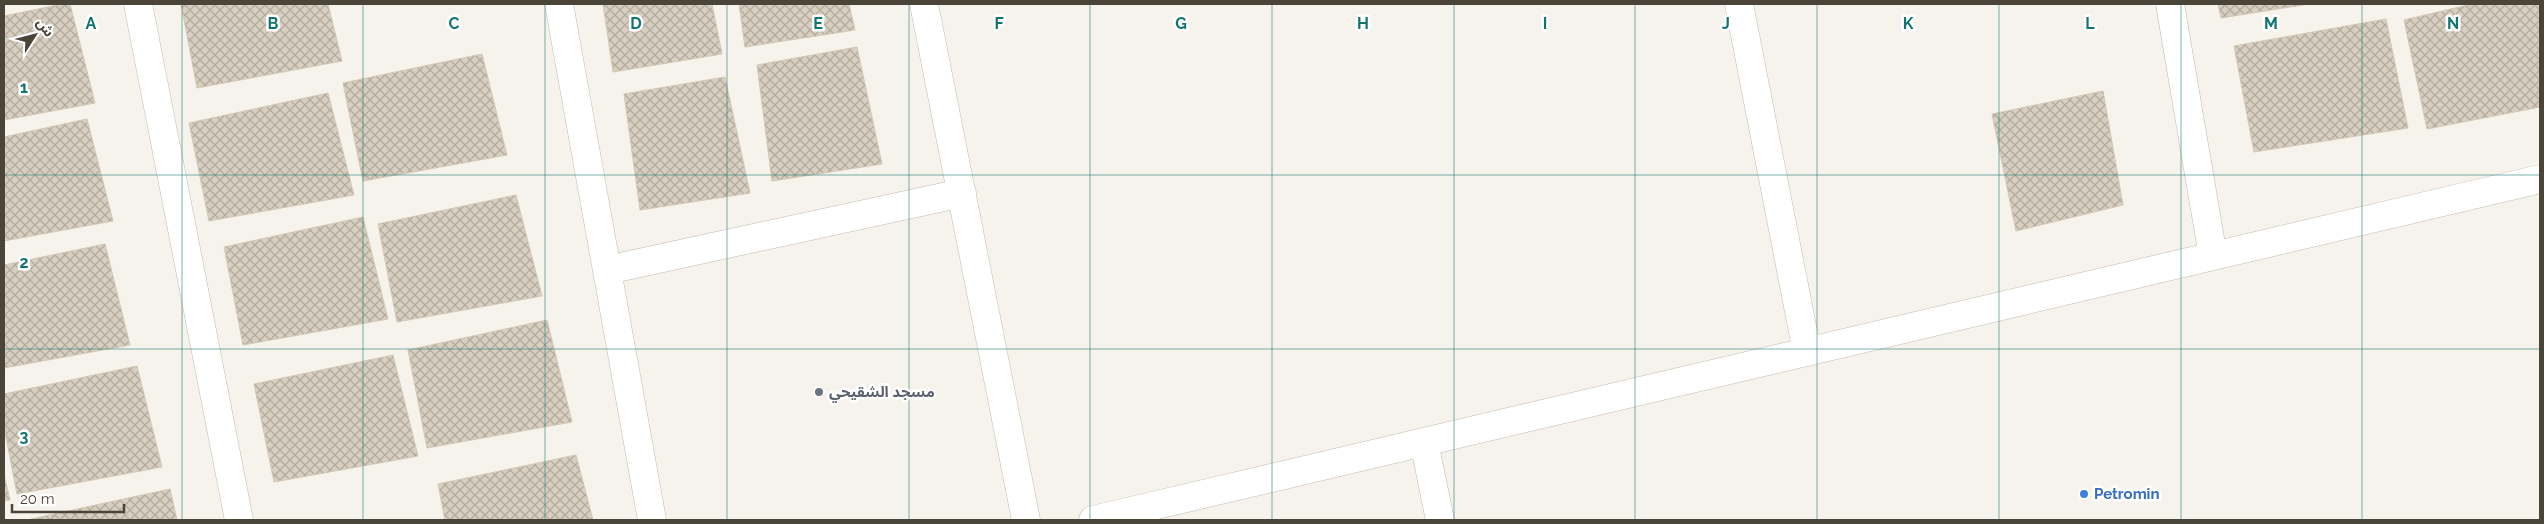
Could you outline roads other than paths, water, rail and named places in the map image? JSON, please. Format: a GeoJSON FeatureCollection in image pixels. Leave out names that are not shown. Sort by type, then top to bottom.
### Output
{"type":"FeatureCollection","features":[{"type":"Feature","properties":{"kind":"street"},"geometry":{"type":"LineString","coordinates":[[138,4],[239,520]]}},
{"type":"Feature","properties":{"kind":"street"},"geometry":{"type":"LineString","coordinates":[[560,4],[652,520]]}},
{"type":"Feature","properties":{"kind":"street"},"geometry":{"type":"LineString","coordinates":[[924,4],[1026,520]]}},
{"type":"Feature","properties":{"kind":"street"},"geometry":{"type":"LineString","coordinates":[[1739,4],[1807,352]]}},
{"type":"Feature","properties":{"kind":"street"},"geometry":{"type":"LineString","coordinates":[[2170,4],[2213,256]]}},
{"type":"Feature","properties":{"kind":"street"},"geometry":{"type":"LineString","coordinates":[[1093,520],[2540,179]]}},
{"type":"Feature","properties":{"kind":"street"},"geometry":{"type":"LineString","coordinates":[[607,270],[962,193]]}},
{"type":"Feature","properties":{"kind":"street"},"geometry":{"type":"LineString","coordinates":[[1424,442],[1440,520]]}},
{"type":"Feature","properties":{"kind":"place","name":"مسجد الشقيحي"},"geometry":{"type":"Point","coordinates":[819,392]}},
{"type":"Feature","properties":{"kind":"place","name":"Petromin"},"geometry":{"type":"Point","coordinates":[2084,494]}}]}
